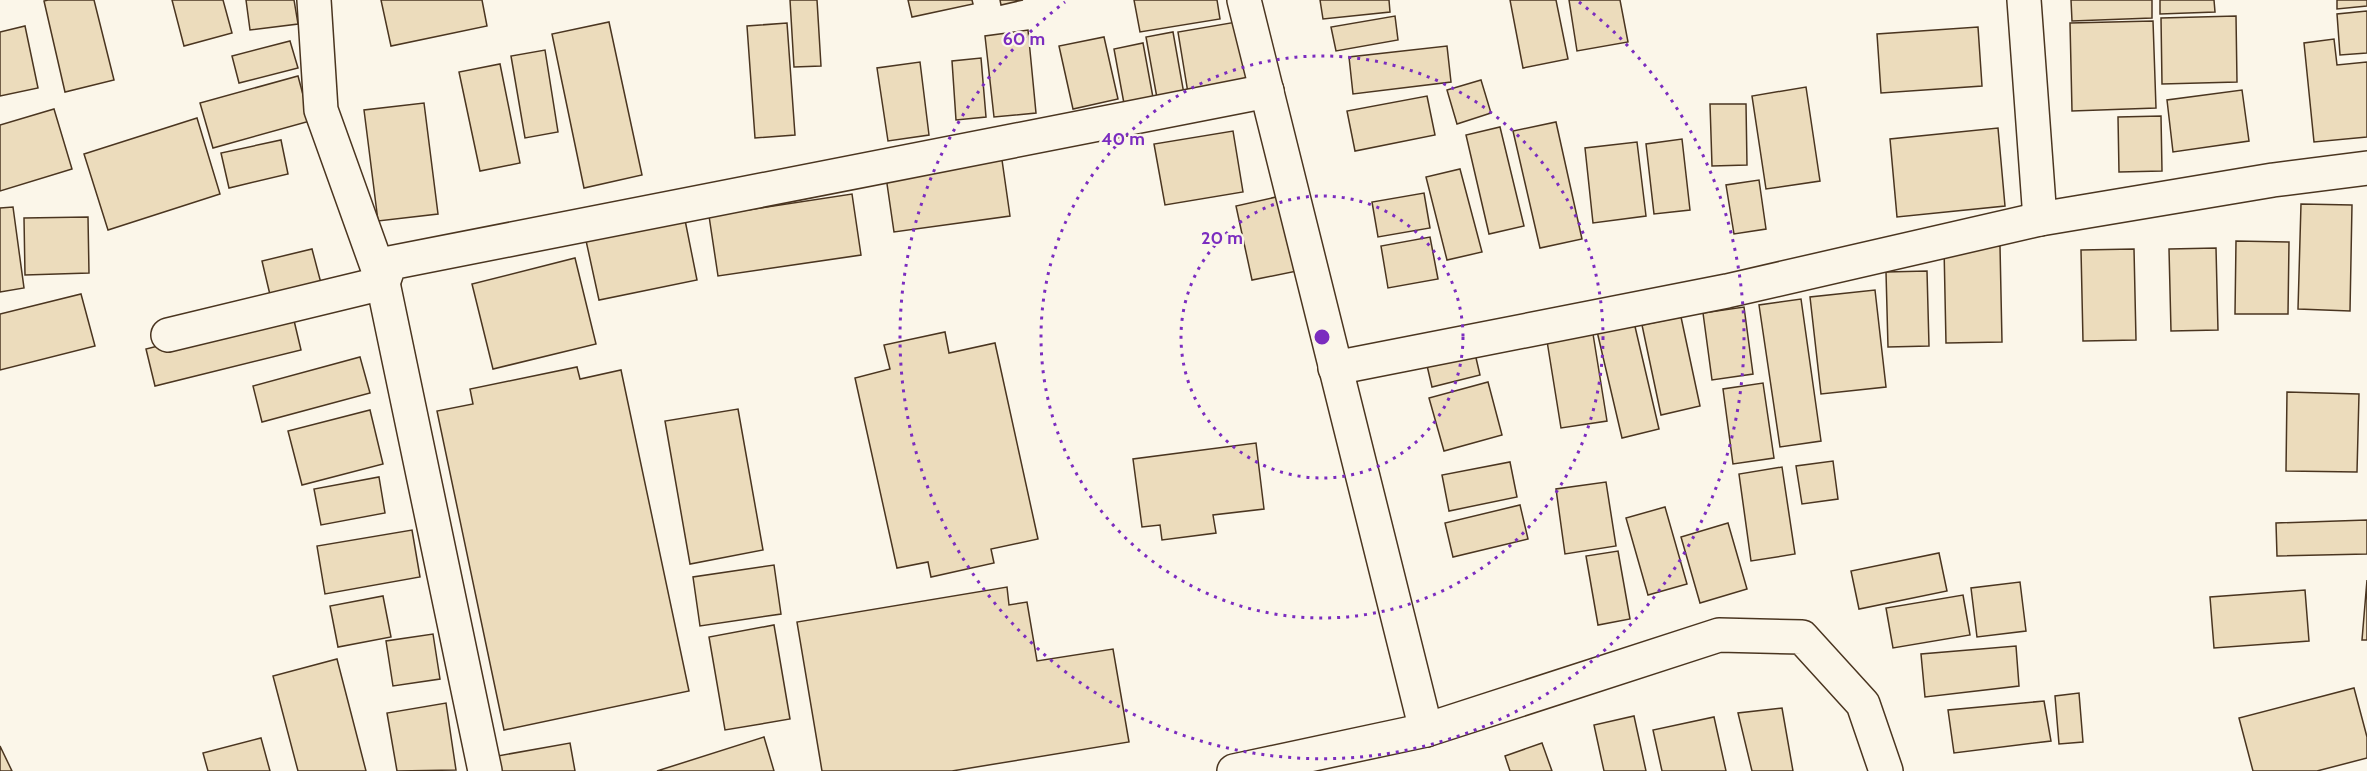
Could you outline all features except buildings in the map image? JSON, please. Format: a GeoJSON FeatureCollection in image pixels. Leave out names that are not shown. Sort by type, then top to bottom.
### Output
{"type":"FeatureCollection","features":[{"type":"Feature","properties":{"kind":"street"},"geometry":{"type":"LineString","coordinates":[[314,0],[321,110],[383,283],[485,771]]}},
{"type":"Feature","properties":{"kind":"street"},"geometry":{"type":"LineString","coordinates":[[1244,0],[1426,730]]}},
{"type":"Feature","properties":{"kind":"street"},"geometry":{"type":"LineString","coordinates":[[2024,0],[2040,219]]}},
{"type":"Feature","properties":{"kind":"street"},"geometry":{"type":"LineString","coordinates":[[383,283],[390,263],[1267,91]]}},
{"type":"Feature","properties":{"kind":"street"},"geometry":{"type":"LineString","coordinates":[[1335,368],[1727,291],[2040,219],[2273,180],[2367,168]]}},
{"type":"Feature","properties":{"kind":"street"},"geometry":{"type":"LineString","coordinates":[[168,335],[383,283]]}},
{"type":"Feature","properties":{"kind":"street"},"geometry":{"type":"LineString","coordinates":[[1234,771],[1426,730],[1719,635],[1802,638],[1863,704],[1886,771]]}}]}
